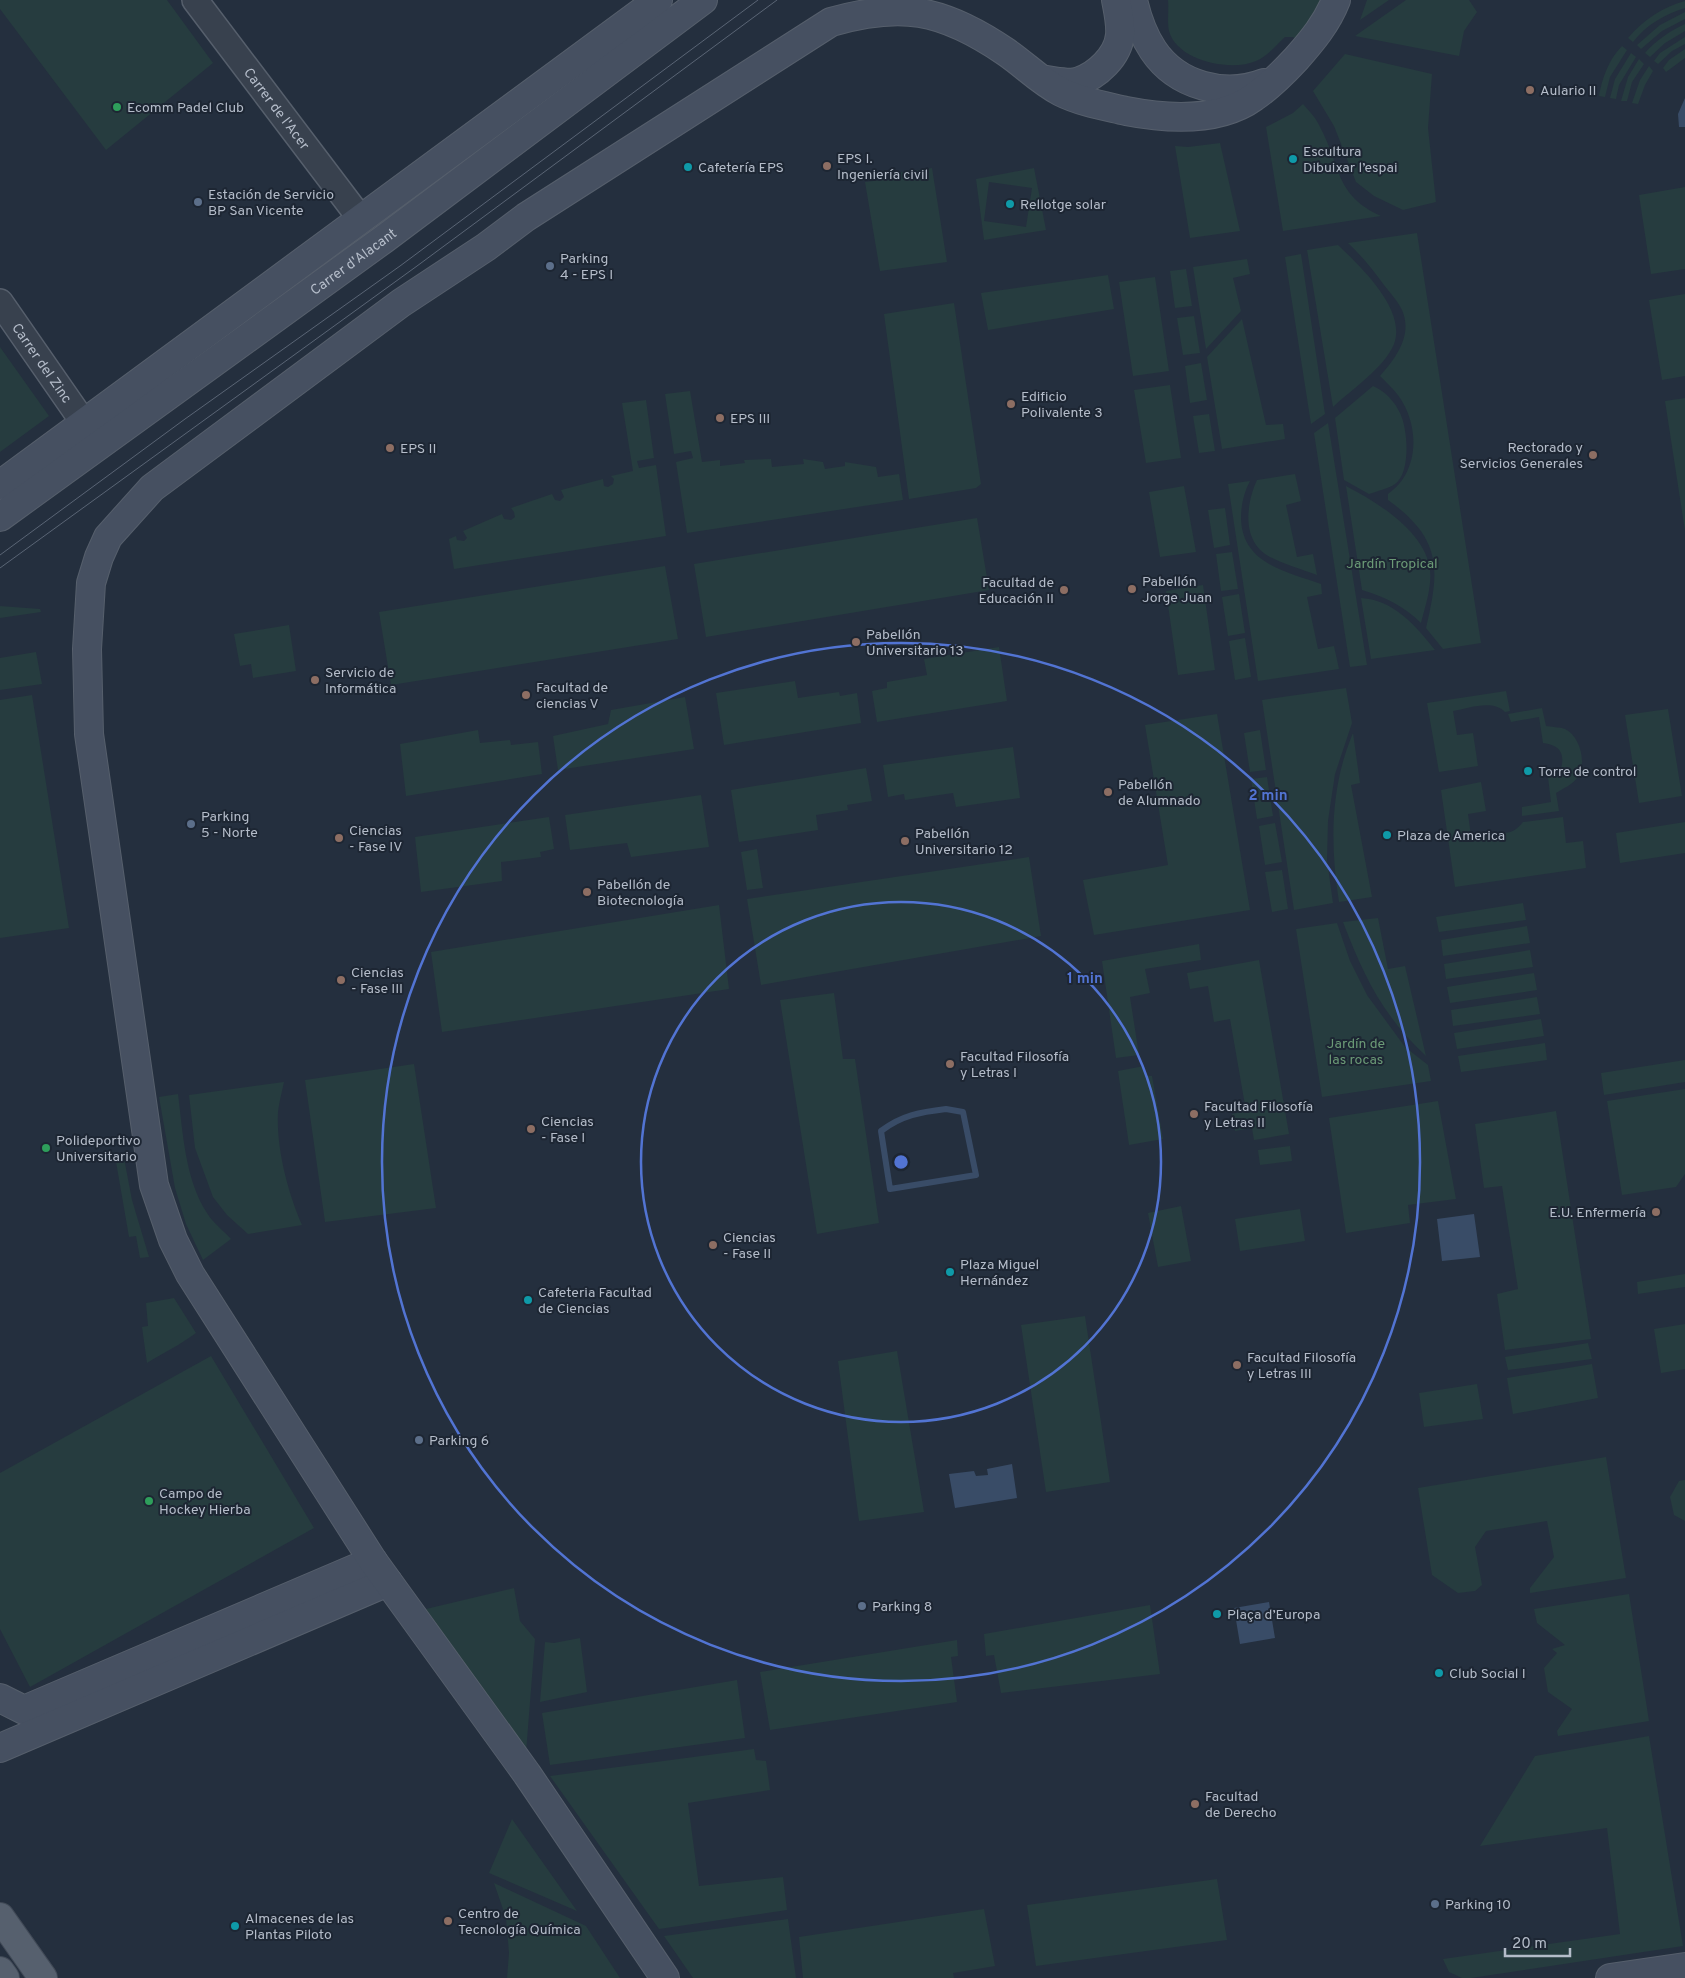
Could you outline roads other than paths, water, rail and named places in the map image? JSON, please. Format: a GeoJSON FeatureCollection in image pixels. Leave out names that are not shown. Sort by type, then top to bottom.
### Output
{"type":"FeatureCollection","features":[{"type":"Feature","properties":{"kind":"main road"},"geometry":{"type":"LineString","coordinates":[[0,1917],[42,1978]]}},
{"type":"Feature","properties":{"kind":"main road"},"geometry":{"type":"LineString","coordinates":[[0,1970],[5,1978]]}},
{"type":"Feature","properties":{"kind":"street","name":"Carrer de l'Acer"},"geometry":{"type":"LineString","coordinates":[[195,0],[360,218]]}},
{"type":"Feature","properties":{"kind":"street"},"geometry":{"type":"LineString","coordinates":[[0,485],[658,0]]}},
{"type":"Feature","properties":{"kind":"street","name":"Carrer d'Alacant"},"geometry":{"type":"LineString","coordinates":[[0,516],[384,239],[703,0]]}},
{"type":"Feature","properties":{"kind":"street"},"geometry":{"type":"LineString","coordinates":[[1041,80],[1076,82],[1102,68],[1115,50],[1120,37],[1116,0]]}},
{"type":"Feature","properties":{"kind":"street"},"geometry":{"type":"LineString","coordinates":[[1133,0],[1138,21],[1153,50],[1170,69],[1198,85],[1214,89],[1252,88],[1279,77]]}},
{"type":"Feature","properties":{"kind":"street"},"geometry":{"type":"LineString","coordinates":[[665,1978],[526,1774],[381,1571],[198,1288],[173,1240],[154,1185],[88,734],[87,649],[91,582],[99,557],[108,537],[152,488],[401,303],[486,247],[534,212],[831,22],[858,14],[921,13],[952,23],[974,33],[1006,52],[1041,80],[1062,92],[1107,107],[1156,117],[1188,118],[1215,114],[1253,98],[1279,77],[1316,37],[1336,0]]}},
{"type":"Feature","properties":{"kind":"street","name":"Carrer del Zinc"},"geometry":{"type":"LineString","coordinates":[[0,302],[84,423]]}},
{"type":"Feature","properties":{"kind":"street"},"geometry":{"type":"LineString","coordinates":[[0,1698],[24,1710],[381,1571]]}},
{"type":"Feature","properties":{"kind":"street"},"geometry":{"type":"LineString","coordinates":[[0,1748],[381,1571]]}},
{"type":"Feature","properties":{"kind":"street"},"geometry":{"type":"LineString","coordinates":[[1610,1978],[1685,1966]]}},
{"type":"Feature","properties":{"kind":"water"},"geometry":{"type":"Polygon","coordinates":[[[1685,98],[1685,127],[1679,127],[1678,114],[1685,98]]]}},
{"type":"Feature","properties":{"kind":"water"},"geometry":{"type":"Polygon","coordinates":[[[1474,1214],[1480,1257],[1442,1261],[1437,1219],[1474,1214]]]}},
{"type":"Feature","properties":{"kind":"water"},"geometry":{"type":"Polygon","coordinates":[[[1012,1464],[1017,1498],[955,1508],[949,1474],[974,1471],[976,1476],[988,1475],[987,1469],[1012,1464]]]}},
{"type":"Feature","properties":{"kind":"water"},"geometry":{"type":"Polygon","coordinates":[[[1269,1602],[1275,1638],[1240,1644],[1234,1608],[1269,1602]]]}},
{"type":"Feature","properties":{"kind":"waterway"},"geometry":{"type":"LineString","coordinates":[[946,1109],[963,1112],[976,1175],[890,1189],[881,1131],[896,1121],[912,1115],[946,1109]]}},
{"type":"Feature","properties":{"kind":"tram line"},"geometry":{"type":"LineString","coordinates":[[0,555],[185,419],[400,266],[758,0]]}},
{"type":"Feature","properties":{"kind":"tram line"},"geometry":{"type":"LineString","coordinates":[[0,568],[417,266],[777,0]]}},
{"type":"Feature","properties":{"kind":"place","name":"Aulario II"},"geometry":{"type":"Point","coordinates":[1530,90]}},
{"type":"Feature","properties":{"kind":"place","name":"Ecomm Padel Club"},"geometry":{"type":"Point","coordinates":[117,107]}},
{"type":"Feature","properties":{"kind":"place","name":"Escultura Dibuixar l’espai"},"geometry":{"type":"Point","coordinates":[1293,159]}},
{"type":"Feature","properties":{"kind":"place","name":"EPS I. Ingeniería civil"},"geometry":{"type":"Point","coordinates":[827,166]}},
{"type":"Feature","properties":{"kind":"place","name":"Cafetería EPS"},"geometry":{"type":"Point","coordinates":[688,167]}},
{"type":"Feature","properties":{"kind":"place","name":"Estación de Servicio BP San Vicente"},"geometry":{"type":"Point","coordinates":[198,202]}},
{"type":"Feature","properties":{"kind":"place","name":"Rellotge solar"},"geometry":{"type":"Point","coordinates":[1010,204]}},
{"type":"Feature","properties":{"kind":"place","name":"Parking 4 - EPS I"},"geometry":{"type":"Point","coordinates":[550,266]}},
{"type":"Feature","properties":{"kind":"place","name":"Edificio Polivalente 3"},"geometry":{"type":"Point","coordinates":[1011,404]}},
{"type":"Feature","properties":{"kind":"place","name":"EPS III"},"geometry":{"type":"Point","coordinates":[720,418]}},
{"type":"Feature","properties":{"kind":"place","name":"EPS II"},"geometry":{"type":"Point","coordinates":[390,448]}},
{"type":"Feature","properties":{"kind":"place","name":"Rectorado y Servicios Generales"},"geometry":{"type":"Point","coordinates":[1593,455]}},
{"type":"Feature","properties":{"kind":"place","name":"Pabellón Jorge Juan"},"geometry":{"type":"Point","coordinates":[1132,589]}},
{"type":"Feature","properties":{"kind":"place","name":"Facultad de Educación II"},"geometry":{"type":"Point","coordinates":[1064,590]}},
{"type":"Feature","properties":{"kind":"place","name":"Pabellón Universitario 13"},"geometry":{"type":"Point","coordinates":[856,642]}},
{"type":"Feature","properties":{"kind":"place","name":"Servicio de Informática"},"geometry":{"type":"Point","coordinates":[315,680]}},
{"type":"Feature","properties":{"kind":"place","name":"Facultad de ciencias V"},"geometry":{"type":"Point","coordinates":[526,695]}},
{"type":"Feature","properties":{"kind":"place","name":"Torre de control"},"geometry":{"type":"Point","coordinates":[1528,771]}},
{"type":"Feature","properties":{"kind":"place","name":"Pabellón de Alumnado"},"geometry":{"type":"Point","coordinates":[1108,792]}},
{"type":"Feature","properties":{"kind":"place","name":"Parking 5 - Norte"},"geometry":{"type":"Point","coordinates":[191,824]}},
{"type":"Feature","properties":{"kind":"place","name":"Plaza de America"},"geometry":{"type":"Point","coordinates":[1387,835]}},
{"type":"Feature","properties":{"kind":"place","name":"Ciencias - Fase IV"},"geometry":{"type":"Point","coordinates":[339,838]}},
{"type":"Feature","properties":{"kind":"place","name":"Pabellón Universitario 12"},"geometry":{"type":"Point","coordinates":[905,841]}},
{"type":"Feature","properties":{"kind":"place","name":"Pabellón de Biotecnología"},"geometry":{"type":"Point","coordinates":[587,892]}},
{"type":"Feature","properties":{"kind":"place","name":"Ciencias - Fase III"},"geometry":{"type":"Point","coordinates":[341,980]}},
{"type":"Feature","properties":{"kind":"place","name":"Facultad Filosofía y Letras I"},"geometry":{"type":"Point","coordinates":[950,1064]}},
{"type":"Feature","properties":{"kind":"place","name":"Facultad Filosofía y Letras II"},"geometry":{"type":"Point","coordinates":[1194,1114]}},
{"type":"Feature","properties":{"kind":"place","name":"Ciencias - Fase I"},"geometry":{"type":"Point","coordinates":[531,1129]}},
{"type":"Feature","properties":{"kind":"place","name":"Polideportivo Universitario"},"geometry":{"type":"Point","coordinates":[46,1148]}},
{"type":"Feature","properties":{"kind":"place","name":"E.U. Enfermería"},"geometry":{"type":"Point","coordinates":[1656,1212]}},
{"type":"Feature","properties":{"kind":"place","name":"Ciencias - Fase II"},"geometry":{"type":"Point","coordinates":[713,1245]}},
{"type":"Feature","properties":{"kind":"place","name":"Plaza Miguel Hernández"},"geometry":{"type":"Point","coordinates":[950,1272]}},
{"type":"Feature","properties":{"kind":"place","name":"Cafeteria Facultad de Ciencias"},"geometry":{"type":"Point","coordinates":[528,1300]}},
{"type":"Feature","properties":{"kind":"place","name":"Facultad Filosofía y Letras III"},"geometry":{"type":"Point","coordinates":[1237,1365]}},
{"type":"Feature","properties":{"kind":"place","name":"Parking 6"},"geometry":{"type":"Point","coordinates":[419,1440]}},
{"type":"Feature","properties":{"kind":"place","name":"Campo de Hockey Hierba"},"geometry":{"type":"Point","coordinates":[149,1501]}},
{"type":"Feature","properties":{"kind":"place","name":"Parking 8"},"geometry":{"type":"Point","coordinates":[862,1606]}},
{"type":"Feature","properties":{"kind":"place","name":"Plaça d’Europa"},"geometry":{"type":"Point","coordinates":[1217,1614]}},
{"type":"Feature","properties":{"kind":"place","name":"Club Social I"},"geometry":{"type":"Point","coordinates":[1439,1673]}},
{"type":"Feature","properties":{"kind":"place","name":"Facultad de Derecho"},"geometry":{"type":"Point","coordinates":[1195,1804]}},
{"type":"Feature","properties":{"kind":"place","name":"Parking 10"},"geometry":{"type":"Point","coordinates":[1435,1904]}},
{"type":"Feature","properties":{"kind":"place","name":"Centro de Tecnología Química"},"geometry":{"type":"Point","coordinates":[448,1921]}},
{"type":"Feature","properties":{"kind":"place","name":"Almacenes de las Plantas Piloto"},"geometry":{"type":"Point","coordinates":[235,1926]}},
{"type":"Feature","properties":{"kind":"park label","name":"Jardín Tropical"},"geometry":{"type":"Point","coordinates":[1392,563]}},
{"type":"Feature","properties":{"kind":"park label","name":"Jardín de las rocas"},"geometry":{"type":"Point","coordinates":[1356,1052]}}]}
